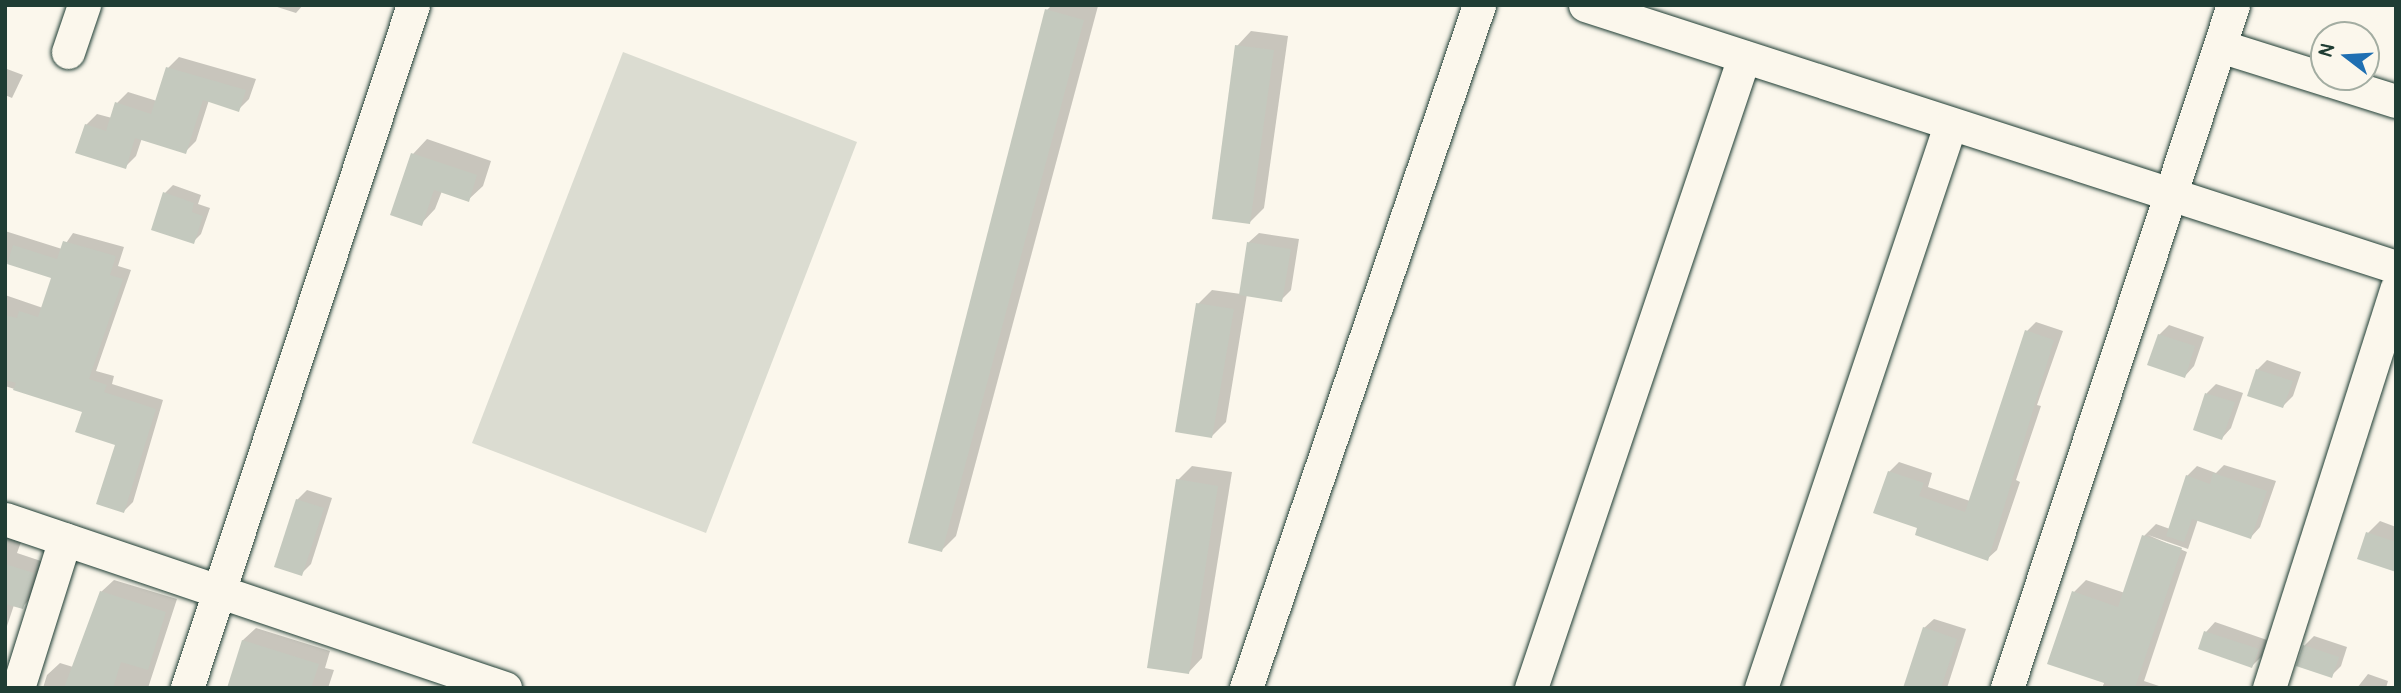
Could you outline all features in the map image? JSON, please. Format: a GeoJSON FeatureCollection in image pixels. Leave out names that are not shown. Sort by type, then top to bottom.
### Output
{"type":"FeatureCollection","features":[{"type":"Feature","properties":{"kind":"street"},"geometry":{"type":"LineString","coordinates":[[68,52],[84,5]]}},
{"type":"Feature","properties":{"kind":"street"},"geometry":{"type":"LineString","coordinates":[[187,688],[413,5]]}},
{"type":"Feature","properties":{"kind":"street"},"geometry":{"type":"LineString","coordinates":[[1246,688],[1479,5]]}},
{"type":"Feature","properties":{"kind":"street"},"geometry":{"type":"LineString","coordinates":[[1585,5],[2170,197],[2396,267]]}},
{"type":"Feature","properties":{"kind":"street"},"geometry":{"type":"LineString","coordinates":[[2007,688],[2233,5]]}},
{"type":"Feature","properties":{"kind":"street"},"geometry":{"type":"LineString","coordinates":[[2220,46],[2396,101]]}},
{"type":"Feature","properties":{"kind":"street"},"geometry":{"type":"LineString","coordinates":[[1531,688],[1744,57]]}},
{"type":"Feature","properties":{"kind":"street"},"geometry":{"type":"LineString","coordinates":[[1761,688],[1950,125]]}},
{"type":"Feature","properties":{"kind":"street"},"geometry":{"type":"LineString","coordinates":[[2269,688],[2396,289]]}},
{"type":"Feature","properties":{"kind":"street"},"geometry":{"type":"LineString","coordinates":[[5,519],[505,688]]}},
{"type":"Feature","properties":{"kind":"street"},"geometry":{"type":"LineString","coordinates":[[18,688],[65,539]]}},
{"type":"Feature","properties":{"kind":"shaded area"},"geometry":{"type":"Polygon","coordinates":[[[623,52],[857,142],[706,533],[472,443],[623,52]]]}},
{"type":"Feature","properties":{"kind":"building"},"geometry":{"type":"Polygon","coordinates":[[[1045,9],[1084,20],[942,552],[908,543],[1045,9]]]}},
{"type":"Feature","properties":{"kind":"building"},"geometry":{"type":"Polygon","coordinates":[[[1235,45],[1274,50],[1250,224],[1212,219],[1235,45]]]}},
{"type":"Feature","properties":{"kind":"building"},"geometry":{"type":"Polygon","coordinates":[[[166,67],[246,90],[239,112],[203,100],[186,154],[135,138],[126,169],[75,153],[85,124],[106,131],[115,102],[151,114],[166,67]]]}},
{"type":"Feature","properties":{"kind":"building"},"geometry":{"type":"Polygon","coordinates":[[[411,153],[477,175],[469,202],[434,190],[422,226],[390,215],[411,153]]]}},
{"type":"Feature","properties":{"kind":"building"},"geometry":{"type":"Polygon","coordinates":[[[163,192],[194,203],[192,212],[203,216],[194,244],[151,230],[163,192]]]}},
{"type":"Feature","properties":{"kind":"building"},"geometry":{"type":"Polygon","coordinates":[[[63,241],[116,256],[110,275],[123,279],[89,379],[107,385],[104,392],[156,409],[124,513],[96,504],[115,445],[75,432],[82,412],[13,390],[16,383],[5,380],[5,315],[17,318],[19,311],[38,317],[51,278],[7,264],[13,245],[57,259],[63,241]]]}},
{"type":"Feature","properties":{"kind":"building"},"geometry":{"type":"Polygon","coordinates":[[[1247,242],[1291,249],[1282,302],[1239,295],[1247,242]]]}},
{"type":"Feature","properties":{"kind":"building"},"geometry":{"type":"Polygon","coordinates":[[[1196,303],[1234,309],[1212,438],[1175,432],[1196,303]]]}},
{"type":"Feature","properties":{"kind":"building"},"geometry":{"type":"Polygon","coordinates":[[[2025,330],[2054,340],[1988,561],[1915,535],[1917,528],[1873,513],[1888,471],[1924,483],[1919,496],[1965,512],[2025,330]]]}},
{"type":"Feature","properties":{"kind":"building"},"geometry":{"type":"Polygon","coordinates":[[[2158,334],[2195,346],[2185,378],[2147,365],[2158,334]]]}},
{"type":"Feature","properties":{"kind":"building"},"geometry":{"type":"Polygon","coordinates":[[[2256,369],[2293,381],[2283,408],[2247,396],[2256,369]]]}},
{"type":"Feature","properties":{"kind":"building"},"geometry":{"type":"Polygon","coordinates":[[[2205,393],[2235,402],[2222,440],[2193,430],[2205,393]]]}},
{"type":"Feature","properties":{"kind":"building"},"geometry":{"type":"Polygon","coordinates":[[[2213,473],[2267,491],[2251,539],[2192,519],[2184,542],[2166,536],[2186,475],[2210,484],[2213,473]]]}},
{"type":"Feature","properties":{"kind":"building"},"geometry":{"type":"Polygon","coordinates":[[[1176,479],[1218,486],[1189,674],[1147,668],[1176,479]]]}},
{"type":"Feature","properties":{"kind":"building"},"geometry":{"type":"Polygon","coordinates":[[[296,499],[324,508],[302,576],[274,567],[296,499]]]}},
{"type":"Feature","properties":{"kind":"building"},"geometry":{"type":"Polygon","coordinates":[[[2366,532],[2396,542],[2396,572],[2357,559],[2366,532]]]}},
{"type":"Feature","properties":{"kind":"building"},"geometry":{"type":"Polygon","coordinates":[[[2142,535],[2182,548],[2135,688],[2119,688],[2047,664],[2072,591],[2118,607],[2142,535]]]}},
{"type":"Feature","properties":{"kind":"building"},"geometry":{"type":"Polygon","coordinates":[[[5,564],[34,573],[23,609],[5,604],[5,564]]]}},
{"type":"Feature","properties":{"kind":"building"},"geometry":{"type":"Polygon","coordinates":[[[100,591],[166,612],[148,670],[121,662],[113,688],[64,688],[100,591]]]}},
{"type":"Feature","properties":{"kind":"building"},"geometry":{"type":"Polygon","coordinates":[[[1923,627],[1957,639],[1941,688],[1903,688],[1923,627]]]}},
{"type":"Feature","properties":{"kind":"building"},"geometry":{"type":"Polygon","coordinates":[[[2204,631],[2259,649],[2252,668],[2198,649],[2204,631]]]}},
{"type":"Feature","properties":{"kind":"building"},"geometry":{"type":"Polygon","coordinates":[[[242,640],[319,664],[311,688],[227,688],[242,640]]]}},
{"type":"Feature","properties":{"kind":"building"},"geometry":{"type":"Polygon","coordinates":[[[2303,645],[2339,657],[2332,678],[2296,666],[2303,645]]]}}]}
